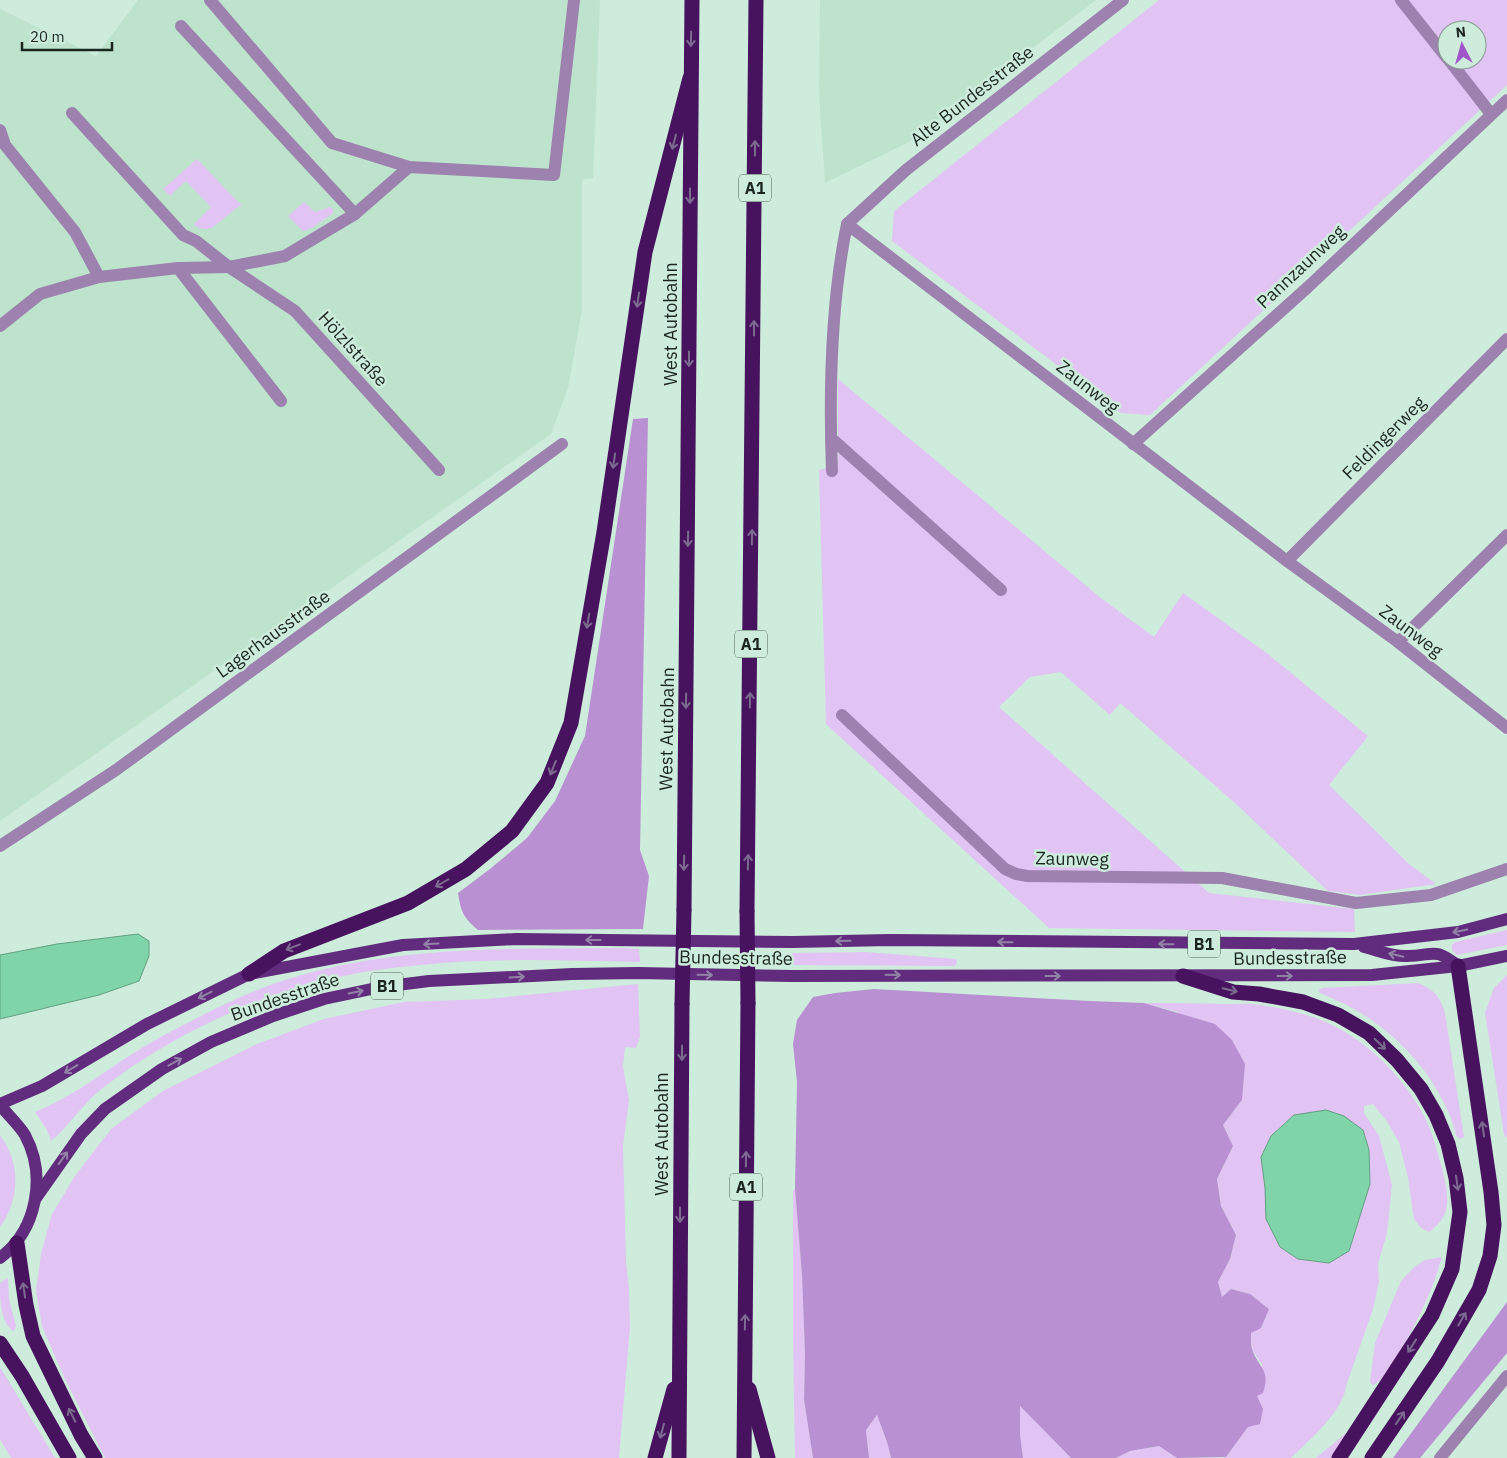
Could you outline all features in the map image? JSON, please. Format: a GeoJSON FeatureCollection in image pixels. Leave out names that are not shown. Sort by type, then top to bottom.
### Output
{"type":"FeatureCollection","features":[{"type":"Feature","properties":{"kind":"highway","name":"West Autobahn"},"geometry":{"type":"LineString","coordinates":[[679,1458],[692,0]]}},
{"type":"Feature","properties":{"kind":"highway","name":"A1"},"geometry":{"type":"LineString","coordinates":[[744,1458],[748,1003],[747,911],[756,0]]}},
{"type":"Feature","properties":{"kind":"highway"},"geometry":{"type":"LineString","coordinates":[[249,974],[284,951],[408,902],[466,869],[512,831],[547,783],[571,723],[604,532],[645,252],[690,78]]}},
{"type":"Feature","properties":{"kind":"highway"},"geometry":{"type":"LineString","coordinates":[[1372,1458],[1438,1361],[1479,1290],[1490,1256],[1494,1224],[1491,1192],[1458,966]]}},
{"type":"Feature","properties":{"kind":"highway"},"geometry":{"type":"LineString","coordinates":[[1184,976],[1232,992],[1258,994],[1304,1002],[1338,1015],[1370,1033],[1397,1060],[1421,1089],[1436,1115],[1448,1144],[1456,1178],[1460,1212],[1452,1269],[1432,1315],[1339,1458]]}},
{"type":"Feature","properties":{"kind":"highway"},"geometry":{"type":"LineString","coordinates":[[16,1243],[33,1336],[81,1435],[95,1458]]}},
{"type":"Feature","properties":{"kind":"highway"},"geometry":{"type":"LineString","coordinates":[[0,1343],[22,1376],[69,1458]]}},
{"type":"Feature","properties":{"kind":"highway"},"geometry":{"type":"LineString","coordinates":[[655,1458],[679,1370]]}},
{"type":"Feature","properties":{"kind":"highway"},"geometry":{"type":"LineString","coordinates":[[744,1371],[768,1458]]}},
{"type":"Feature","properties":{"kind":"main road","name":"Bundesstraße"},"geometry":{"type":"LineString","coordinates":[[36,1198],[36,1166],[24,1135],[0,1105],[42,1086],[147,1024],[249,974],[403,945],[516,939],[1354,944],[1458,932],[1507,919]]}},
{"type":"Feature","properties":{"kind":"main road"},"geometry":{"type":"LineString","coordinates":[[1354,944],[1406,957],[1435,953],[1446,956],[1458,966]]}},
{"type":"Feature","properties":{"kind":"main road","name":"Bundesstraße"},"geometry":{"type":"LineString","coordinates":[[0,1258],[16,1243],[26,1227],[36,1198],[81,1134],[105,1109],[162,1069],[211,1042],[273,1016],[324,999],[381,987],[457,980],[572,974],[638,973],[792,976],[1372,975],[1458,966],[1507,956]]}},
{"type":"Feature","properties":{"kind":"street"},"geometry":{"type":"LineString","coordinates":[[210,0],[332,144],[408,167],[554,176],[574,0]]}},
{"type":"Feature","properties":{"kind":"street","name":"Alte Bundesstraße"},"geometry":{"type":"LineString","coordinates":[[847,224],[906,170],[1123,0]]}},
{"type":"Feature","properties":{"kind":"street"},"geometry":{"type":"LineString","coordinates":[[1401,0],[1437,45]]}},
{"type":"Feature","properties":{"kind":"street"},"geometry":{"type":"LineString","coordinates":[[181,26],[355,214]]}},
{"type":"Feature","properties":{"kind":"street"},"geometry":{"type":"LineString","coordinates":[[1457,70],[1492,114]]}},
{"type":"Feature","properties":{"kind":"street","name":"Pannzaunweg"},"geometry":{"type":"LineString","coordinates":[[1133,444],[1308,287],[1507,100]]}},
{"type":"Feature","properties":{"kind":"street","name":"Hölzlstraße"},"geometry":{"type":"LineString","coordinates":[[72,114],[183,235],[196,241],[228,267],[295,311],[439,470]]}},
{"type":"Feature","properties":{"kind":"street"},"geometry":{"type":"LineString","coordinates":[[0,130],[5,145],[75,232],[99,277]]}},
{"type":"Feature","properties":{"kind":"street"},"geometry":{"type":"LineString","coordinates":[[0,326],[40,294],[99,277],[178,268],[228,267],[285,256],[355,214],[408,167]]}},
{"type":"Feature","properties":{"kind":"street"},"geometry":{"type":"LineString","coordinates":[[832,471],[832,365],[840,258],[847,224]]}},
{"type":"Feature","properties":{"kind":"street","name":"Zaunweg"},"geometry":{"type":"LineString","coordinates":[[847,224],[1287,561],[1398,642],[1507,728]]}},
{"type":"Feature","properties":{"kind":"street"},"geometry":{"type":"LineString","coordinates":[[178,268],[281,401]]}},
{"type":"Feature","properties":{"kind":"street","name":"Feldingerweg"},"geometry":{"type":"LineString","coordinates":[[1287,561],[1507,340]]}},
{"type":"Feature","properties":{"kind":"street"},"geometry":{"type":"LineString","coordinates":[[831,438],[1002,590]]}},
{"type":"Feature","properties":{"kind":"street","name":"Lagerhausstraße"},"geometry":{"type":"LineString","coordinates":[[0,846],[116,770],[562,444]]}},
{"type":"Feature","properties":{"kind":"street"},"geometry":{"type":"LineString","coordinates":[[1398,642],[1507,535]]}},
{"type":"Feature","properties":{"kind":"street","name":"Zaunweg"},"geometry":{"type":"LineString","coordinates":[[842,715],[1005,868],[1016,874],[1027,876],[1222,878],[1356,902],[1431,895],[1507,869]]}},
{"type":"Feature","properties":{"kind":"street"},"geometry":{"type":"LineString","coordinates":[[1440,1458],[1507,1376]]}},
{"type":"Feature","properties":{"kind":"shaded area"},"geometry":{"type":"Polygon","coordinates":[[[138,0],[600,0],[593,178],[582,180],[582,310],[568,388],[551,434],[0,821],[0,9],[96,56],[138,0]]]}},
{"type":"Feature","properties":{"kind":"shaded area"},"geometry":{"type":"Polygon","coordinates":[[[820,0],[1096,0],[909,142],[825,183],[819,93],[820,0]]]}},
{"type":"Feature","properties":{"kind":"shaded area"},"geometry":{"type":"Polygon","coordinates":[[[1159,0],[1507,0],[1507,85],[1150,415],[1121,413],[892,241],[894,211],[1159,0]]]}},
{"type":"Feature","properties":{"kind":"shaded area"},"geometry":{"type":"Polygon","coordinates":[[[197,159],[242,206],[239,206],[210,229],[195,226],[195,223],[211,207],[186,181],[170,196],[163,189],[197,159]]]}},
{"type":"Feature","properties":{"kind":"shaded area"},"geometry":{"type":"Polygon","coordinates":[[[304,202],[315,212],[330,207],[333,209],[333,213],[312,228],[303,231],[288,216],[304,202]]]}},
{"type":"Feature","properties":{"kind":"shaded area"},"geometry":{"type":"Polygon","coordinates":[[[838,379],[1101,598],[1154,637],[1183,593],[1268,654],[1368,736],[1329,785],[1409,864],[1436,884],[1360,895],[1328,891],[1235,803],[1120,703],[1110,715],[1061,672],[1030,677],[999,707],[1209,893],[1354,909],[1355,932],[1049,928],[826,724],[819,470],[838,465],[838,379]]]}},
{"type":"Feature","properties":{"kind":"shaded area"},"geometry":{"type":"Polygon","coordinates":[[[648,418],[640,850],[649,876],[643,929],[478,930],[464,914],[458,893],[527,838],[555,801],[585,736],[633,419],[648,418]]]}},
{"type":"Feature","properties":{"kind":"shaded area"},"geometry":{"type":"Polygon","coordinates":[[[1507,930],[1507,945],[1457,955],[1452,950],[1452,945],[1455,942],[1507,930]]]}},
{"type":"Feature","properties":{"kind":"shaded area"},"geometry":{"type":"Polygon","coordinates":[[[138,934],[149,941],[149,956],[139,981],[99,995],[0,1019],[0,955],[57,944],[138,934]]]}},
{"type":"Feature","properties":{"kind":"shaded area"},"geometry":{"type":"Polygon","coordinates":[[[639,949],[640,962],[530,960],[447,963],[368,971],[300,987],[236,1010],[190,1032],[145,1058],[97,1093],[51,1141],[46,1128],[35,1112],[55,1103],[153,1041],[200,1016],[236,999],[282,981],[329,968],[377,959],[426,953],[476,950],[639,949]]]}},
{"type":"Feature","properties":{"kind":"shaded area"},"geometry":{"type":"Polygon","coordinates":[[[866,952],[956,959],[957,962],[955,966],[793,965],[792,953],[866,952]]]}},
{"type":"Feature","properties":{"kind":"shaded area"},"geometry":{"type":"Polygon","coordinates":[[[1507,975],[1507,1138],[1504,1134],[1485,1013],[1494,988],[1507,975]]]}},
{"type":"Feature","properties":{"kind":"shaded area"},"geometry":{"type":"Polygon","coordinates":[[[1418,983],[1436,994],[1445,1013],[1464,1137],[1460,1139],[1457,1137],[1440,1095],[1420,1065],[1408,1052],[1382,1027],[1344,1004],[1320,993],[1319,990],[1322,988],[1418,983]]]}},
{"type":"Feature","properties":{"kind":"shaded area"},"geometry":{"type":"Polygon","coordinates":[[[638,984],[640,1037],[636,1048],[625,1047],[623,1067],[629,1100],[623,1146],[630,1327],[619,1458],[105,1458],[65,1379],[42,1326],[36,1291],[41,1254],[52,1214],[75,1176],[111,1129],[163,1091],[257,1044],[324,1019],[404,1002],[486,999],[638,984]]]}},
{"type":"Feature","properties":{"kind":"shaded area"},"geometry":{"type":"Polygon","coordinates":[[[874,989],[1144,1003],[1215,1024],[1232,1040],[1245,1064],[1242,1100],[1223,1125],[1233,1146],[1217,1179],[1221,1206],[1236,1235],[1230,1259],[1218,1282],[1222,1297],[1231,1289],[1250,1294],[1269,1309],[1261,1328],[1251,1333],[1252,1349],[1266,1379],[1263,1393],[1257,1396],[1263,1409],[1260,1424],[1248,1427],[1226,1457],[1177,1458],[1159,1446],[1130,1451],[1116,1458],[1071,1458],[1020,1406],[1020,1435],[1023,1458],[891,1458],[877,1415],[866,1430],[869,1458],[813,1458],[804,1400],[805,1354],[802,1275],[795,1189],[797,1082],[793,1044],[797,1020],[813,997],[874,989]]]}},
{"type":"Feature","properties":{"kind":"shaded area"},"geometry":{"type":"Polygon","coordinates":[[[1144,1003],[1256,1004],[1302,1014],[1333,1025],[1365,1046],[1393,1072],[1416,1102],[1428,1124],[1435,1143],[1444,1178],[1447,1203],[1446,1211],[1442,1218],[1429,1232],[1421,1228],[1414,1219],[1408,1178],[1399,1142],[1386,1120],[1373,1104],[1364,1106],[1364,1113],[1379,1136],[1392,1185],[1387,1233],[1378,1264],[1379,1281],[1373,1309],[1344,1396],[1339,1406],[1324,1425],[1291,1458],[1223,1458],[1226,1457],[1248,1427],[1262,1365],[1252,1349],[1251,1333],[1269,1309],[1250,1294],[1231,1289],[1222,1297],[1218,1282],[1230,1259],[1236,1235],[1221,1206],[1217,1179],[1233,1146],[1223,1125],[1242,1100],[1178,1012],[1144,1003]]]}},
{"type":"Feature","properties":{"kind":"shaded area"},"geometry":{"type":"Polygon","coordinates":[[[1326,1110],[1344,1116],[1363,1130],[1369,1150],[1370,1184],[1349,1251],[1329,1263],[1298,1259],[1280,1247],[1266,1219],[1261,1157],[1271,1136],[1294,1115],[1326,1110]]]}},
{"type":"Feature","properties":{"kind":"shaded area"},"geometry":{"type":"Polygon","coordinates":[[[0,1135],[12,1157],[15,1181],[11,1205],[0,1227],[0,1135]]]}},
{"type":"Feature","properties":{"kind":"shaded area"},"geometry":{"type":"Polygon","coordinates":[[[795,1189],[802,1275],[805,1354],[804,1400],[813,1458],[795,1458],[793,1190],[795,1189]]]}},
{"type":"Feature","properties":{"kind":"shaded area"},"geometry":{"type":"Polygon","coordinates":[[[1442,1257],[1430,1292],[1399,1354],[1381,1379],[1374,1385],[1371,1384],[1375,1343],[1401,1281],[1414,1267],[1425,1260],[1442,1257]]]}},
{"type":"Feature","properties":{"kind":"shaded area"},"geometry":{"type":"Polygon","coordinates":[[[7,1278],[9,1299],[16,1326],[13,1331],[5,1322],[1,1303],[0,1283],[7,1278]]]}},
{"type":"Feature","properties":{"kind":"shaded area"},"geometry":{"type":"Polygon","coordinates":[[[1507,1302],[1507,1353],[1420,1458],[1393,1458],[1507,1302]]]}},
{"type":"Feature","properties":{"kind":"shaded area"},"geometry":{"type":"Polygon","coordinates":[[[0,1367],[55,1458],[11,1458],[0,1439],[0,1367]]]}},
{"type":"Feature","properties":{"kind":"shaded area"},"geometry":{"type":"Polygon","coordinates":[[[1020,1406],[1071,1458],[1023,1458],[1020,1435],[1020,1406]]]}},
{"type":"Feature","properties":{"kind":"shaded area"},"geometry":{"type":"Polygon","coordinates":[[[877,1415],[891,1458],[869,1458],[866,1430],[877,1415]]]}},
{"type":"Feature","properties":{"kind":"shaded area"},"geometry":{"type":"Polygon","coordinates":[[[1346,1433],[1346,1437],[1332,1458],[1316,1458],[1346,1433]]]}},
{"type":"Feature","properties":{"kind":"shaded area"},"geometry":{"type":"Polygon","coordinates":[[[1159,1446],[1177,1458],[1116,1458],[1130,1451],[1159,1446]]]}}]}
